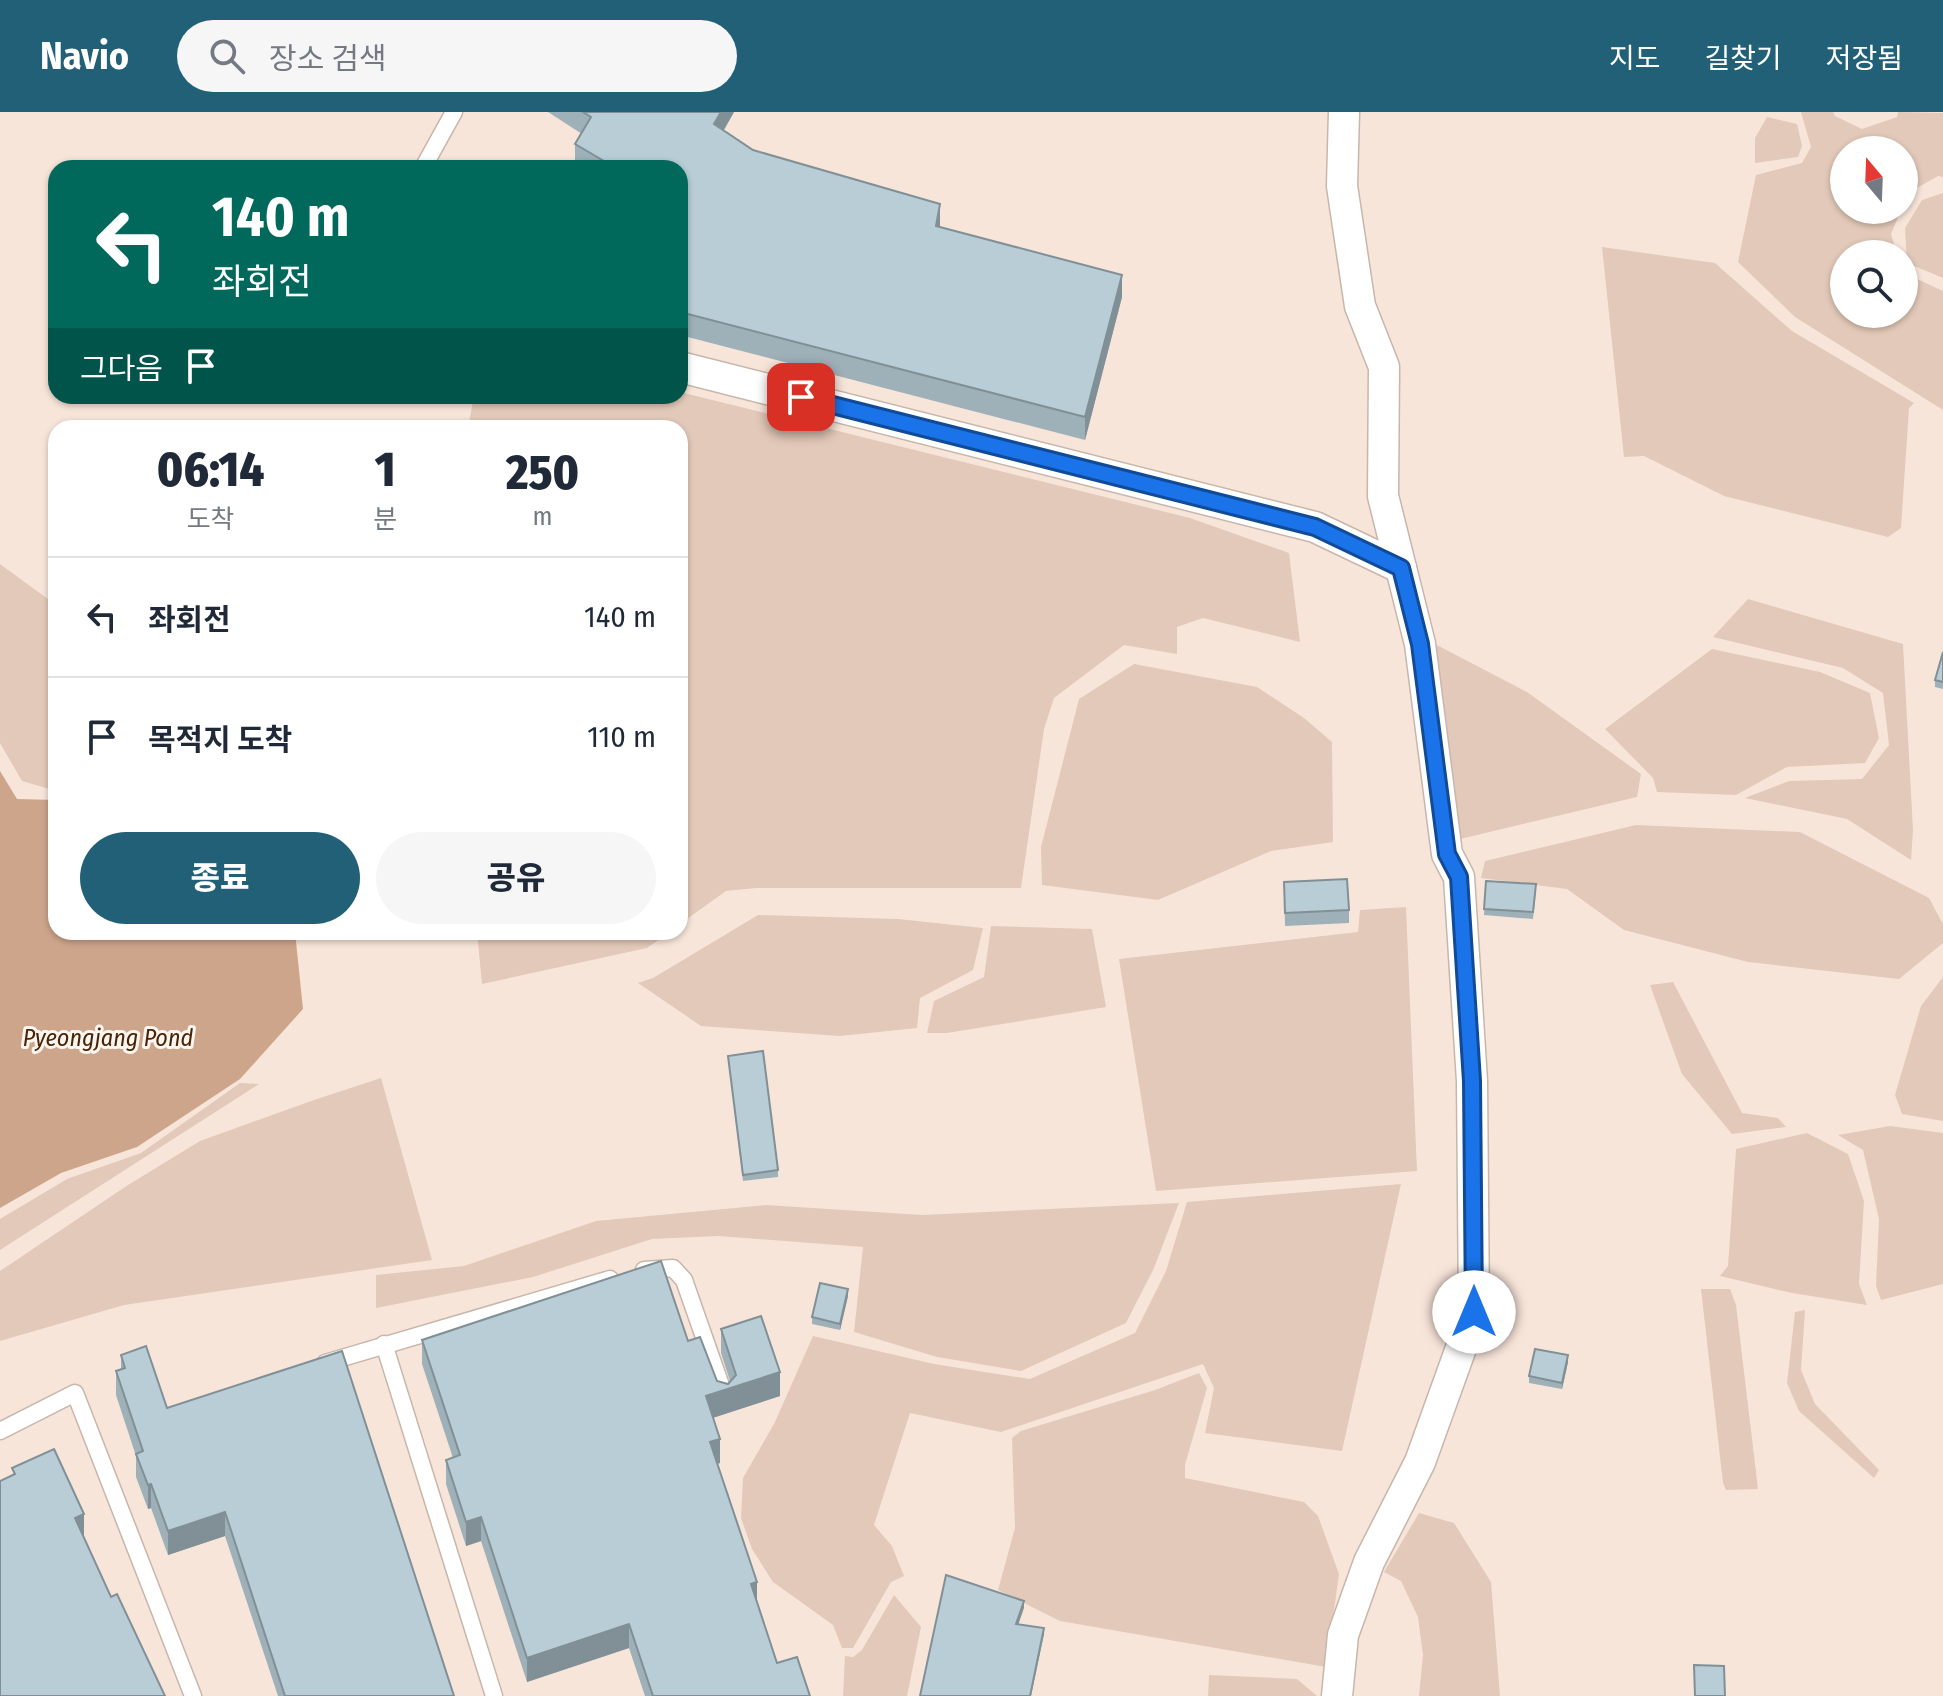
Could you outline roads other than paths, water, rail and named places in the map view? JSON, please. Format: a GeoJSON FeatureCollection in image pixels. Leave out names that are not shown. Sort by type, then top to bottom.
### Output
{"type":"FeatureCollection","features":[{"type":"Feature","properties":{"kind":"street"},"geometry":{"type":"LineString","coordinates":[[1337,1696],[1343,1635],[1369,1562],[1420,1462],[1474,1312],[1472,1081],[1459,877],[1447,854],[1420,644],[1383,496],[1384,367],[1360,306],[1342,186],[1344,112]]}},
{"type":"Feature","properties":{"kind":"street"},"geometry":{"type":"LineString","coordinates":[[688,369],[1315,527],[1401,568]]}},
{"type":"Feature","properties":{"kind":"lane"},"geometry":{"type":"LineString","coordinates":[[427,160],[454,112]]}},
{"type":"Feature","properties":{"kind":"lane"},"geometry":{"type":"LineString","coordinates":[[308,1368],[641,1270],[673,1268],[684,1280],[725,1397]]}},
{"type":"Feature","properties":{"kind":"lane"},"geometry":{"type":"LineString","coordinates":[[384,1344],[494,1696]]}},
{"type":"Feature","properties":{"kind":"lane"},"geometry":{"type":"LineString","coordinates":[[0,1431],[75,1393],[193,1696]]}},
{"type":"Feature","properties":{"kind":"water","name":"Pyeongjang Pond"},"geometry":{"type":"Polygon","coordinates":[[[0,771],[17,799],[48,800],[48,940],[296,940],[303,1009],[240,1079],[137,1147],[61,1173],[0,1208],[0,771]]]}}]}
